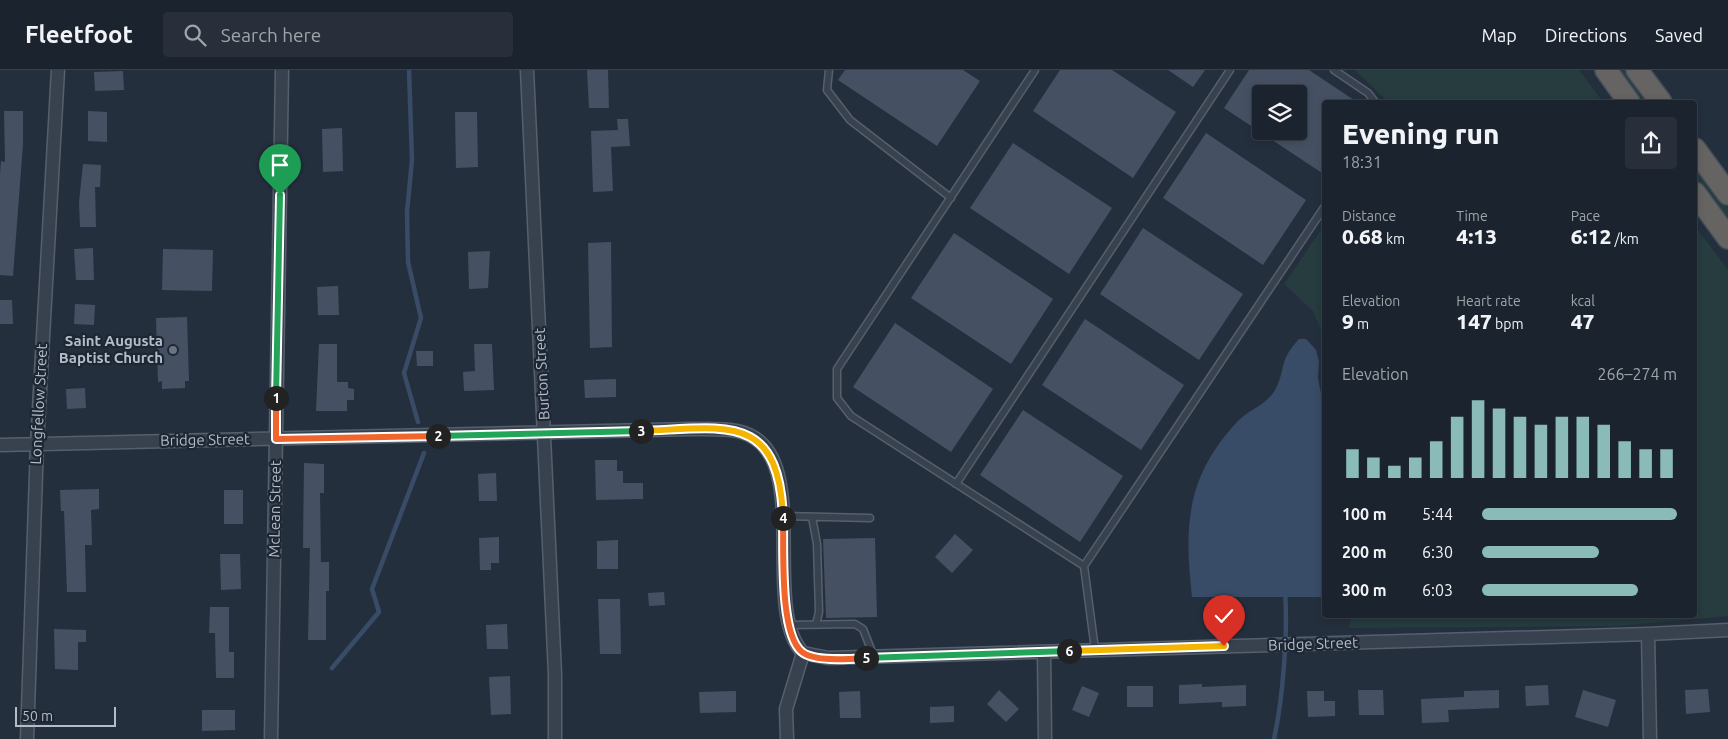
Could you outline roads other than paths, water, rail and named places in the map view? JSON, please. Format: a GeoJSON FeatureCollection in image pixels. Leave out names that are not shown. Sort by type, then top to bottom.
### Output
{"type":"FeatureCollection","features":[{"type":"Feature","properties":{"kind":"highway"},"geometry":{"type":"LineString","coordinates":[[1606,70],[1628,100]]}},
{"type":"Feature","properties":{"kind":"highway"},"geometry":{"type":"LineString","coordinates":[[1637,70],[1660,100]]}},
{"type":"Feature","properties":{"kind":"highway"},"geometry":{"type":"LineString","coordinates":[[1697,152],[1728,194]]}},
{"type":"Feature","properties":{"kind":"highway"},"geometry":{"type":"LineString","coordinates":[[1697,196],[1728,238]]}},
{"type":"Feature","properties":{"kind":"street","name":"Longfellow Street"},"geometry":{"type":"LineString","coordinates":[[27,739],[37,444],[58,70]]}},
{"type":"Feature","properties":{"kind":"street","name":"McLean Street"},"geometry":{"type":"LineString","coordinates":[[271,739],[282,70]]}},
{"type":"Feature","properties":{"kind":"street","name":"Burton Street"},"geometry":{"type":"LineString","coordinates":[[527,70],[545,434],[555,739]]}},
{"type":"Feature","properties":{"kind":"street","name":"Bridge Street"},"geometry":{"type":"LineString","coordinates":[[0,445],[545,434],[691,429],[739,431],[754,438],[764,446],[775,464],[781,488],[788,625],[796,646],[802,653],[828,658],[1648,634],[1728,630]]}},
{"type":"Feature","properties":{"kind":"street"},"geometry":{"type":"LineString","coordinates":[[1648,634],[1650,739]]}},
{"type":"Feature","properties":{"kind":"street"},"geometry":{"type":"LineString","coordinates":[[1044,652],[1045,739]]}},
{"type":"Feature","properties":{"kind":"street"},"geometry":{"type":"LineString","coordinates":[[787,739],[786,709],[802,653]]}},
{"type":"Feature","properties":{"kind":"lane"},"geometry":{"type":"LineString","coordinates":[[829,70],[827,90],[850,120],[951,198]]}},
{"type":"Feature","properties":{"kind":"lane"},"geometry":{"type":"LineString","coordinates":[[1035,70],[837,369],[837,398],[851,416],[1084,566]]}},
{"type":"Feature","properties":{"kind":"lane"},"geometry":{"type":"LineString","coordinates":[[956,484],[1230,70]]}},
{"type":"Feature","properties":{"kind":"lane"},"geometry":{"type":"LineString","coordinates":[[1334,70],[1368,92],[1374,100]]}},
{"type":"Feature","properties":{"kind":"lane"},"geometry":{"type":"LineString","coordinates":[[1095,650],[1084,566],[1322,210]]}},
{"type":"Feature","properties":{"kind":"lane"},"geometry":{"type":"LineString","coordinates":[[783,516],[870,518]]}},
{"type":"Feature","properties":{"kind":"lane"},"geometry":{"type":"LineString","coordinates":[[812,517],[817,544],[819,612],[816,625]]}},
{"type":"Feature","properties":{"kind":"lane"},"geometry":{"type":"LineString","coordinates":[[788,625],[855,624],[863,629],[875,658]]}},
{"type":"Feature","properties":{"kind":"water"},"geometry":{"type":"Polygon","coordinates":[[[1299,339],[1306,339],[1316,350],[1319,361],[1318,378],[1322,399],[1322,597],[1192,597],[1188,547],[1189,525],[1198,483],[1207,463],[1220,442],[1237,422],[1272,395],[1292,347],[1299,339]]]}},
{"type":"Feature","properties":{"kind":"waterway"},"geometry":{"type":"LineString","coordinates":[[409,70],[412,160],[407,212],[408,262],[421,318],[404,373],[418,422]]}},
{"type":"Feature","properties":{"kind":"waterway"},"geometry":{"type":"LineString","coordinates":[[332,668],[379,612],[372,589],[424,453]]}},
{"type":"Feature","properties":{"kind":"waterway"},"geometry":{"type":"LineString","coordinates":[[1274,739],[1284,665],[1285,591]]}},
{"type":"Feature","properties":{"kind":"place","name":"Saint Augusta Baptist Church"},"geometry":{"type":"Point","coordinates":[173,350]}}]}
